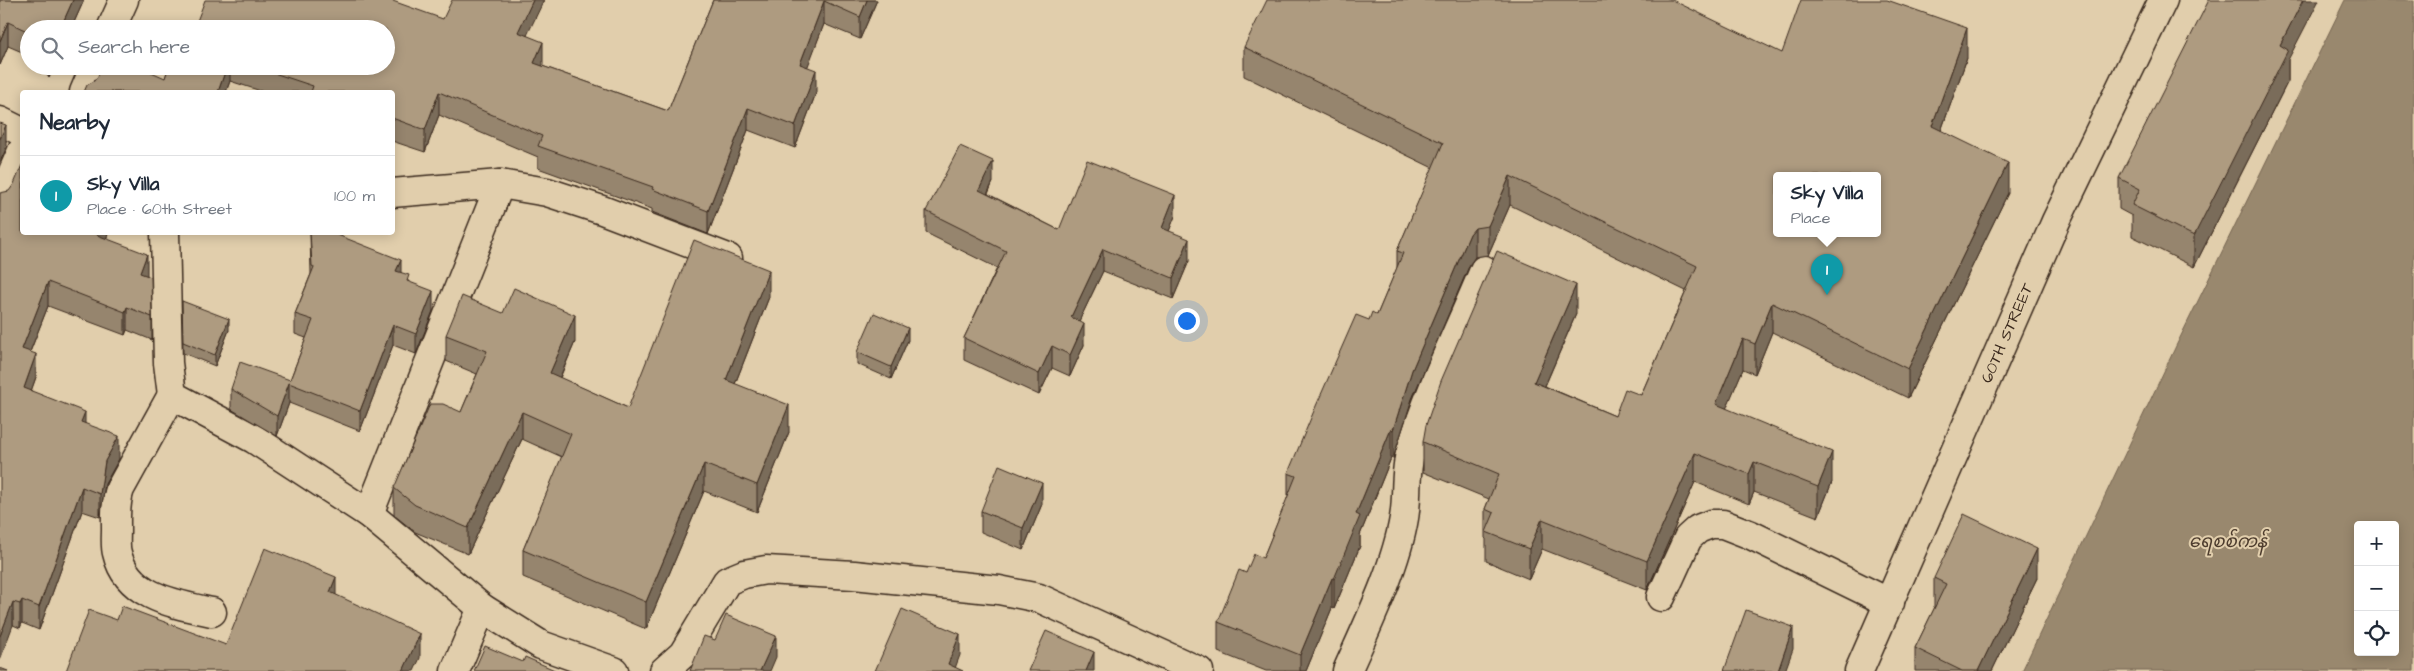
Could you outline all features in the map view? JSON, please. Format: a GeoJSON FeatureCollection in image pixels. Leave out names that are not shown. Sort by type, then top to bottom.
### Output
{"type":"FeatureCollection","features":[{"type":"Feature","properties":{"kind":"street"},"geometry":{"type":"LineString","coordinates":[[115,20],[124,0]]}},
{"type":"Feature","properties":{"kind":"street","name":"60TH STREET"},"geometry":{"type":"LineString","coordinates":[[1859,671],[2056,221],[2162,0]]}},
{"type":"Feature","properties":{"kind":"street"},"geometry":{"type":"LineString","coordinates":[[85,90],[91,75]]}},
{"type":"Feature","properties":{"kind":"street"},"geometry":{"type":"LineString","coordinates":[[0,122],[20,131]]}},
{"type":"Feature","properties":{"kind":"street"},"geometry":{"type":"LineString","coordinates":[[0,201],[20,156]]}},
{"type":"Feature","properties":{"kind":"street"},"geometry":{"type":"LineString","coordinates":[[395,193],[500,184],[556,195],[739,262]]}},
{"type":"Feature","properties":{"kind":"street"},"geometry":{"type":"LineString","coordinates":[[369,514],[500,184]]}},
{"type":"Feature","properties":{"kind":"street"},"geometry":{"type":"LineString","coordinates":[[165,235],[168,363],[172,395],[118,494],[116,553],[124,570],[134,584],[161,600],[212,612]]}},
{"type":"Feature","properties":{"kind":"street"},"geometry":{"type":"LineString","coordinates":[[1347,671],[1372,614],[1399,539],[1404,516],[1410,453],[1421,419],[1484,270]]}},
{"type":"Feature","properties":{"kind":"street"},"geometry":{"type":"LineString","coordinates":[[172,395],[254,439],[369,514],[482,608],[541,645],[614,671]]}},
{"type":"Feature","properties":{"kind":"street"},"geometry":{"type":"LineString","coordinates":[[1661,597],[1688,538],[1698,529],[1717,524],[1751,535],[1890,603]]}},
{"type":"Feature","properties":{"kind":"street"},"geometry":{"type":"LineString","coordinates":[[664,671],[683,654],[727,581],[744,574],[766,570],[864,576],[999,590],[1039,598],[1199,671]]}},
{"type":"Feature","properties":{"kind":"street"},"geometry":{"type":"LineString","coordinates":[[456,669],[482,608]]}},
{"type":"Feature","properties":{"kind":"water","name":"ရေစစ်ကန်"},"geometry":{"type":"Polygon","coordinates":[[[2345,0],[2414,0],[2414,671],[2022,671],[2176,346],[2345,0]]]}},
{"type":"Feature","properties":{"kind":"building"},"geometry":{"type":"Polygon","coordinates":[[[0,0],[73,0],[64,20],[20,20],[20,28],[8,22],[0,41],[0,0]]]}},
{"type":"Feature","properties":{"kind":"building"},"geometry":{"type":"Polygon","coordinates":[[[205,0],[390,0],[443,19],[452,0],[533,0],[518,32],[543,42],[534,63],[668,111],[713,0],[867,0],[860,17],[824,1],[800,64],[816,70],[795,126],[748,108],[708,211],[652,189],[653,187],[538,146],[542,136],[439,92],[425,130],[395,119],[395,90],[312,90],[313,86],[280,75],[395,75],[395,20],[197,20],[205,0]]]}},
{"type":"Feature","properties":{"kind":"building"},"geometry":{"type":"Polygon","coordinates":[[[1267,0],[1672,0],[1782,53],[1801,0],[1887,0],[1967,28],[1932,126],[2008,163],[1908,369],[1772,303],[1755,344],[1743,339],[1716,404],[1832,452],[1818,487],[1754,462],[1749,474],[1695,453],[1647,561],[1542,519],[1529,549],[1486,532],[1494,513],[1485,509],[1499,474],[1423,442],[1426,425],[1441,381],[1497,251],[1576,285],[1534,382],[1615,416],[1625,389],[1641,395],[1697,266],[1510,176],[1488,226],[1475,228],[1470,234],[1412,370],[1393,430],[1391,429],[1356,514],[1360,516],[1300,655],[1218,622],[1239,570],[1246,573],[1254,554],[1263,558],[1296,476],[1288,473],[1316,406],[1356,315],[1369,320],[1372,312],[1377,315],[1403,253],[1397,251],[1443,143],[1244,47],[1267,0]]]}},
{"type":"Feature","properties":{"kind":"building"},"geometry":{"type":"Polygon","coordinates":[[[2209,0],[2303,0],[2280,45],[2288,50],[2194,236],[2132,205],[2140,189],[2119,178],[2209,0]]]}},
{"type":"Feature","properties":{"kind":"building"},"geometry":{"type":"Polygon","coordinates":[[[158,75],[165,78],[166,75],[224,75],[219,90],[85,90],[87,85],[98,76],[158,75]]]}},
{"type":"Feature","properties":{"kind":"building"},"geometry":{"type":"Polygon","coordinates":[[[0,123],[6,125],[0,139],[0,123]]]}},
{"type":"Feature","properties":{"kind":"building"},"geometry":{"type":"Polygon","coordinates":[[[960,146],[993,161],[979,190],[1059,230],[1087,160],[1175,195],[1162,228],[1189,239],[1173,278],[1103,249],[1071,317],[1084,324],[1070,355],[1052,346],[1039,374],[964,338],[1006,251],[926,211],[960,146]]]}},
{"type":"Feature","properties":{"kind":"building"},"geometry":{"type":"Polygon","coordinates":[[[20,170],[20,235],[97,235],[147,254],[140,273],[151,277],[152,317],[127,307],[125,312],[48,282],[22,349],[36,354],[24,388],[85,412],[81,422],[119,436],[105,461],[100,494],[82,487],[39,607],[22,600],[20,604],[13,602],[0,636],[0,193],[9,191],[20,170]]]}},
{"type":"Feature","properties":{"kind":"building"},"geometry":{"type":"Polygon","coordinates":[[[310,235],[338,235],[401,260],[396,271],[409,275],[407,281],[433,291],[416,334],[393,325],[360,411],[289,383],[277,416],[231,389],[240,362],[290,380],[313,320],[295,314],[314,267],[312,266],[310,235]]]}},
{"type":"Feature","properties":{"kind":"building"},"geometry":{"type":"Polygon","coordinates":[[[694,240],[769,270],[726,380],[789,405],[757,485],[704,464],[646,602],[523,550],[571,434],[522,412],[468,528],[415,505],[394,488],[430,404],[443,404],[461,412],[487,351],[446,335],[462,296],[503,313],[514,288],[575,315],[550,373],[628,408],[694,240]]]}},
{"type":"Feature","properties":{"kind":"building"},"geometry":{"type":"Polygon","coordinates":[[[182,301],[229,319],[215,355],[183,342],[182,301]]]}},
{"type":"Feature","properties":{"kind":"building"},"geometry":{"type":"Polygon","coordinates":[[[874,313],[908,328],[891,367],[857,352],[874,313]]]}},
{"type":"Feature","properties":{"kind":"building"},"geometry":{"type":"Polygon","coordinates":[[[999,465],[1042,483],[1023,528],[981,511],[999,465]]]}},
{"type":"Feature","properties":{"kind":"building"},"geometry":{"type":"Polygon","coordinates":[[[1964,514],[2037,549],[1978,671],[1962,671],[1915,648],[1946,584],[1934,578],[1964,514]]]}},
{"type":"Feature","properties":{"kind":"building"},"geometry":{"type":"Polygon","coordinates":[[[265,548],[336,577],[330,592],[420,634],[403,671],[66,671],[89,610],[117,620],[122,606],[226,645],[265,548]]]}},
{"type":"Feature","properties":{"kind":"building"},"geometry":{"type":"Polygon","coordinates":[[[902,609],[960,634],[948,664],[963,671],[875,671],[902,609]]]}},
{"type":"Feature","properties":{"kind":"building"},"geometry":{"type":"Polygon","coordinates":[[[1746,610],[1793,627],[1778,671],[1724,671],[1746,610]]]}},
{"type":"Feature","properties":{"kind":"building"},"geometry":{"type":"Polygon","coordinates":[[[726,615],[776,636],[760,671],[690,671],[704,636],[715,640],[726,615]]]}},
{"type":"Feature","properties":{"kind":"building"},"geometry":{"type":"Polygon","coordinates":[[[1046,631],[1094,652],[1086,671],[1028,671],[1046,631]]]}},
{"type":"Feature","properties":{"kind":"building"},"geometry":{"type":"Polygon","coordinates":[[[485,646],[523,662],[525,657],[557,671],[474,671],[485,646]]]}},
{"type":"Feature","properties":{"kind":"place","name":"Sky Villa"},"geometry":{"type":"Point","coordinates":[1827,295]}}]}
